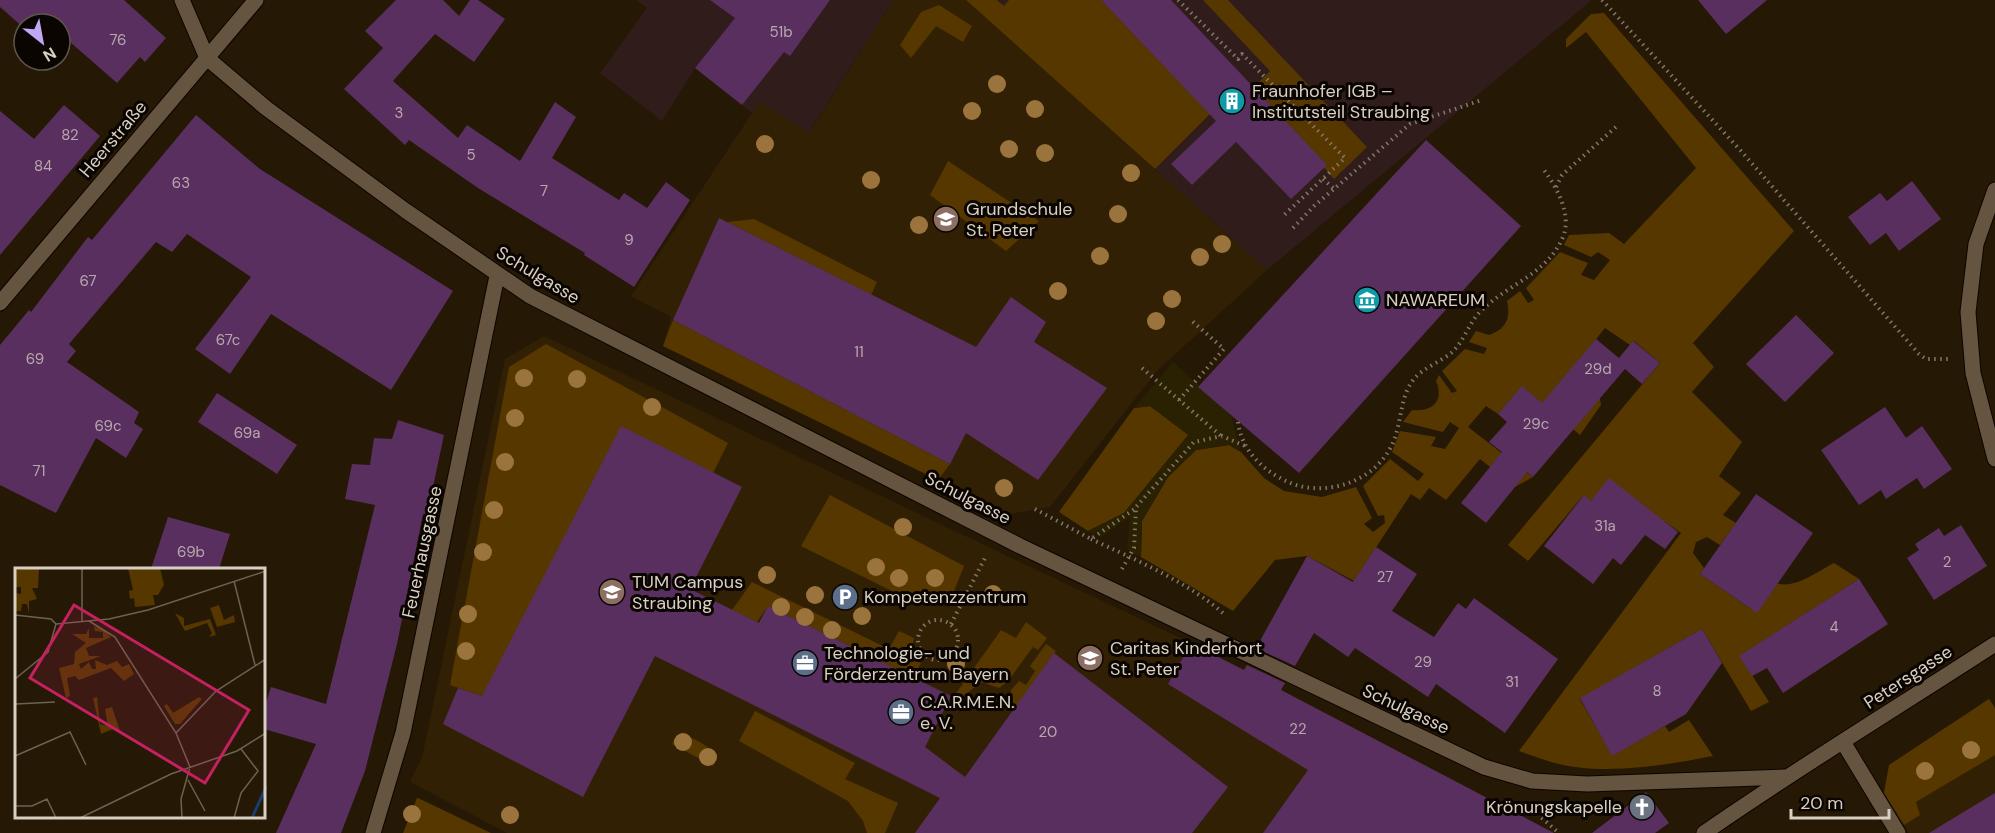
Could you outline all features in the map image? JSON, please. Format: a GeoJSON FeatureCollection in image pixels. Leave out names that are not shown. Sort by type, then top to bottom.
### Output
{"type":"FeatureCollection","features":[{"type":"Feature","properties":{"kind":"street"},"geometry":{"type":"LineString","coordinates":[[182,0],[207,58]]}},
{"type":"Feature","properties":{"kind":"street","name":"Heerstraße"},"geometry":{"type":"LineString","coordinates":[[0,303],[256,0]]}},
{"type":"Feature","properties":{"kind":"street","name":"Schulgasse"},"geometry":{"type":"LineString","coordinates":[[207,58],[266,108],[497,276],[604,336],[1111,590],[1484,767],[1532,781],[1587,784],[1784,777]]}},
{"type":"Feature","properties":{"kind":"street"},"geometry":{"type":"LineString","coordinates":[[1995,190],[1976,244],[1968,312],[1972,359],[1988,437],[1995,459]]}},
{"type":"Feature","properties":{"kind":"street","name":"Feuerhausgasse"},"geometry":{"type":"LineString","coordinates":[[373,833],[405,722],[497,276]]}},
{"type":"Feature","properties":{"kind":"street","name":"Petersgasse"},"geometry":{"type":"LineString","coordinates":[[1704,833],[1784,777],[1843,742],[1995,644]]}},
{"type":"Feature","properties":{"kind":"street"},"geometry":{"type":"LineString","coordinates":[[1843,742],[1898,833]]}},
{"type":"Feature","properties":{"kind":"path"},"geometry":{"type":"LineString","coordinates":[[1178,0],[1238,59],[1242,54],[1345,158],[1282,218]]}},
{"type":"Feature","properties":{"kind":"path"},"geometry":{"type":"LineString","coordinates":[[1602,0],[1741,152],[1919,354],[1926,359],[1972,359]]}},
{"type":"Feature","properties":{"kind":"path"},"geometry":{"type":"LineString","coordinates":[[1293,228],[1334,189],[1410,124],[1482,100]]}},
{"type":"Feature","properties":{"kind":"path"},"geometry":{"type":"LineString","coordinates":[[1556,187],[1562,176],[1617,126]]}},
{"type":"Feature","properties":{"kind":"path"},"geometry":{"type":"LineString","coordinates":[[1238,422],[1246,446],[1269,472],[1304,488],[1329,489],[1371,470],[1393,443],[1405,395],[1414,379],[1452,352],[1483,308],[1537,272],[1557,248],[1566,226],[1561,196],[1544,170]]}},
{"type":"Feature","properties":{"kind":"path"},"geometry":{"type":"LineString","coordinates":[[1323,179],[1334,189]]}},
{"type":"Feature","properties":{"kind":"path"},"geometry":{"type":"LineString","coordinates":[[1179,400],[1224,350],[1192,321]]}},
{"type":"Feature","properties":{"kind":"path"},"geometry":{"type":"LineString","coordinates":[[1142,368],[1222,436],[1246,446]]}},
{"type":"Feature","properties":{"kind":"path"},"geometry":{"type":"LineString","coordinates":[[1035,509],[1091,539],[1136,507],[1194,442],[1222,436]]}},
{"type":"Feature","properties":{"kind":"path"},"geometry":{"type":"LineString","coordinates":[[1111,590],[1134,548],[1136,507]]}},
{"type":"Feature","properties":{"kind":"path"},"geometry":{"type":"LineString","coordinates":[[951,624],[998,534]]}},
{"type":"Feature","properties":{"kind":"path"},"geometry":{"type":"LineString","coordinates":[[935,620],[951,624],[959,640],[956,651],[945,659],[936,660],[927,657],[918,643],[923,626],[935,620]]}},
{"type":"Feature","properties":{"kind":"shaded area"},"geometry":{"type":"Polygon","coordinates":[[[636,0],[893,0],[808,134],[760,101],[752,113],[695,68],[662,121],[600,73],[647,8],[636,0]]]}},
{"type":"Feature","properties":{"kind":"shaded area","name":"Grundschule St. Peter"},"geometry":{"type":"Polygon","coordinates":[[[893,0],[966,0],[1267,270],[1157,371],[1050,507],[1009,514],[663,346],[671,317],[631,296],[760,101],[809,133],[893,0]]]}},
{"type":"Feature","properties":{"kind":"shaded area"},"geometry":{"type":"Polygon","coordinates":[[[966,0],[1592,0],[1267,270],[966,0]]]}},
{"type":"Feature","properties":{"kind":"shaded area"},"geometry":{"type":"Polygon","coordinates":[[[966,0],[997,0],[1004,6],[1009,0],[1101,0],[1210,114],[1155,169],[966,0]]]}},
{"type":"Feature","properties":{"kind":"shaded area"},"geometry":{"type":"Polygon","coordinates":[[[1203,0],[1228,0],[1367,147],[1334,179],[1254,87],[1270,71],[1203,0]]]}},
{"type":"Feature","properties":{"kind":"shaded area"},"geometry":{"type":"Polygon","coordinates":[[[939,5],[972,26],[963,42],[936,26],[911,58],[900,45],[921,12],[939,5]]]}},
{"type":"Feature","properties":{"kind":"shaded area"},"geometry":{"type":"Polygon","coordinates":[[[1604,13],[1794,231],[1693,343],[1714,367],[1692,392],[1742,442],[1719,476],[1741,493],[1723,515],[1736,523],[1720,545],[1707,537],[1696,542],[1693,553],[1704,568],[1700,574],[1748,607],[1768,579],[1776,583],[1793,583],[1834,563],[1859,579],[1740,656],[1769,702],[1751,711],[1702,629],[1580,699],[1612,755],[1665,726],[1669,732],[1689,720],[1713,756],[1655,766],[1593,769],[1550,762],[1519,751],[1681,533],[1658,517],[1591,501],[1583,496],[1528,561],[1508,545],[1660,363],[1634,341],[1630,345],[1605,328],[1567,376],[1600,399],[1601,405],[1580,435],[1522,387],[1498,414],[1486,406],[1468,427],[1533,477],[1515,487],[1480,459],[1446,500],[1429,488],[1420,500],[1411,494],[1354,581],[1307,556],[1275,560],[1233,611],[1141,557],[1142,521],[1168,477],[1196,450],[1229,445],[1241,452],[1264,478],[1284,491],[1322,497],[1356,487],[1372,518],[1364,524],[1373,532],[1385,523],[1384,515],[1378,516],[1363,486],[1390,459],[1418,481],[1424,474],[1392,452],[1400,431],[1436,437],[1431,446],[1445,449],[1459,428],[1450,422],[1443,432],[1403,422],[1412,410],[1425,409],[1434,404],[1439,395],[1436,381],[1439,375],[1452,393],[1457,391],[1442,371],[1465,349],[1484,354],[1487,348],[1469,342],[1476,331],[1489,335],[1500,330],[1508,318],[1507,301],[1520,291],[1528,303],[1534,300],[1526,288],[1560,252],[1588,263],[1581,275],[1594,280],[1610,260],[1598,252],[1591,257],[1564,245],[1569,235],[1609,233],[1624,244],[1696,168],[1586,32],[1566,48],[1566,39],[1591,14],[1604,13]]]}},
{"type":"Feature","properties":{"kind":"shaded area"},"geometry":{"type":"Polygon","coordinates":[[[948,161],[1039,221],[1006,251],[930,195],[948,161]]]}},
{"type":"Feature","properties":{"kind":"shaded area"},"geometry":{"type":"Polygon","coordinates":[[[754,219],[877,282],[871,295],[727,222],[754,219]]]}},
{"type":"Feature","properties":{"kind":"shaded area"},"geometry":{"type":"Polygon","coordinates":[[[673,320],[950,464],[938,480],[663,346],[673,320]]]}},
{"type":"Feature","properties":{"kind":"shaded area"},"geometry":{"type":"Polygon","coordinates":[[[544,336],[1191,643],[1469,788],[1504,817],[1513,808],[1543,833],[507,833],[410,782],[422,758],[505,359],[544,336]]]}},
{"type":"Feature","properties":{"kind":"shaded area"},"geometry":{"type":"Polygon","coordinates":[[[546,344],[728,443],[713,473],[482,696],[450,685],[509,367],[546,344]]]}},
{"type":"Feature","properties":{"kind":"shaded area"},"geometry":{"type":"Polygon","coordinates":[[[1150,406],[1189,435],[1124,513],[1088,531],[1059,512],[1134,408],[1150,406]]]}},
{"type":"Feature","properties":{"kind":"shaded area"},"geometry":{"type":"Polygon","coordinates":[[[830,495],[964,566],[948,606],[914,602],[801,546],[830,495]]]}},
{"type":"Feature","properties":{"kind":"shaded area"},"geometry":{"type":"Polygon","coordinates":[[[752,582],[889,649],[899,631],[914,638],[911,652],[921,663],[913,678],[768,606],[757,622],[732,610],[752,582]]]}},
{"type":"Feature","properties":{"kind":"shaded area"},"geometry":{"type":"Polygon","coordinates":[[[1026,622],[1047,638],[1038,650],[1033,647],[1008,681],[999,688],[981,682],[961,698],[954,696],[1001,630],[1016,638],[1026,622]]]}},
{"type":"Feature","properties":{"kind":"shaded area"},"geometry":{"type":"Polygon","coordinates":[[[1046,644],[1056,651],[1016,707],[1011,701],[1011,690],[1019,681],[1026,685],[1035,671],[1030,666],[1046,644]]]}},
{"type":"Feature","properties":{"kind":"shaded area"},"geometry":{"type":"Polygon","coordinates":[[[1989,699],[1995,708],[1995,833],[1909,833],[1884,793],[1889,765],[1989,699]]]}},
{"type":"Feature","properties":{"kind":"shaded area"},"geometry":{"type":"Polygon","coordinates":[[[1989,699],[1995,708],[1995,755],[1916,802],[1920,815],[1904,825],[1884,793],[1889,765],[1989,699]]]}},
{"type":"Feature","properties":{"kind":"shaded area"},"geometry":{"type":"Polygon","coordinates":[[[755,711],[855,763],[845,779],[898,803],[885,833],[867,833],[863,821],[848,801],[739,741],[755,711]]]}},
{"type":"Feature","properties":{"kind":"shaded area"},"geometry":{"type":"Polygon","coordinates":[[[677,735],[699,741],[709,748],[717,756],[713,766],[672,744],[677,735]]]}},
{"type":"Feature","properties":{"kind":"shaded area"},"geometry":{"type":"Polygon","coordinates":[[[418,798],[491,833],[403,833],[418,798]]]}},
{"type":"Feature","properties":{"kind":"sand"},"geometry":{"type":"Polygon","coordinates":[[[1173,362],[1231,415],[1241,452],[1229,445],[1196,450],[1168,477],[1142,521],[1141,557],[1127,550],[1130,517],[1101,537],[1088,531],[1124,513],[1188,435],[1150,406],[1134,408],[1173,362]]]}},
{"type":"Feature","properties":{"kind":"building"},"geometry":{"type":"Polygon","coordinates":[[[0,0],[124,0],[166,38],[145,62],[140,57],[117,83],[72,44],[72,12],[12,12],[12,18],[0,7],[0,0]]]}},
{"type":"Feature","properties":{"kind":"building"},"geometry":{"type":"Polygon","coordinates":[[[396,0],[443,0],[459,16],[470,0],[478,0],[505,19],[474,62],[435,34],[393,81],[458,138],[467,125],[520,161],[555,102],[576,117],[552,158],[619,200],[624,193],[647,208],[666,182],[690,200],[634,287],[584,255],[585,253],[478,188],[409,140],[405,145],[344,89],[383,48],[365,31],[396,0]]]}},
{"type":"Feature","properties":{"kind":"building"},"geometry":{"type":"Polygon","coordinates":[[[710,0],[830,0],[790,56],[784,52],[742,105],[695,68],[735,18],[710,0]]]}},
{"type":"Feature","properties":{"kind":"building","name":"Fraunhofer IGB – Institutsteil Straubing"},"geometry":{"type":"Polygon","coordinates":[[[1101,0],[1171,0],[1327,165],[1291,199],[1236,142],[1192,185],[1171,164],[1216,121],[1101,0]]]}},
{"type":"Feature","properties":{"kind":"building"},"geometry":{"type":"Polygon","coordinates":[[[1698,0],[1767,0],[1726,34],[1698,0]]]}},
{"type":"Feature","properties":{"kind":"building"},"geometry":{"type":"Polygon","coordinates":[[[64,105],[100,136],[0,255],[0,111],[34,139],[64,105]]]}},
{"type":"Feature","properties":{"kind":"building"},"geometry":{"type":"Polygon","coordinates":[[[196,115],[260,169],[453,291],[391,390],[271,314],[230,374],[195,349],[251,277],[187,234],[172,252],[156,242],[69,344],[76,351],[67,362],[139,412],[134,423],[143,429],[126,458],[96,438],[56,513],[0,485],[0,345],[29,310],[31,312],[88,237],[92,240],[196,115]]]}},
{"type":"Feature","properties":{"kind":"building","name":"NAWAREUM"},"geometry":{"type":"Polygon","coordinates":[[[1426,140],[1521,226],[1299,473],[1198,387],[1426,140]]]}},
{"type":"Feature","properties":{"kind":"building"},"geometry":{"type":"Polygon","coordinates":[[[1912,181],[1941,219],[1899,251],[1886,233],[1870,245],[1848,217],[1880,193],[1887,201],[1912,181]]]}},
{"type":"Feature","properties":{"kind":"building"},"geometry":{"type":"Polygon","coordinates":[[[719,218],[976,347],[1011,297],[1046,322],[1034,342],[1107,388],[1038,480],[966,433],[950,464],[673,320],[719,218]]]}},
{"type":"Feature","properties":{"kind":"building"},"geometry":{"type":"Polygon","coordinates":[[[1796,315],[1834,353],[1785,402],[1746,364],[1796,315]]]}},
{"type":"Feature","properties":{"kind":"building"},"geometry":{"type":"Polygon","coordinates":[[[1596,339],[1619,358],[1633,341],[1660,363],[1642,384],[1625,369],[1533,477],[1527,472],[1486,523],[1461,503],[1502,452],[1489,442],[1507,422],[1498,414],[1522,386],[1542,403],[1596,339]]]}},
{"type":"Feature","properties":{"kind":"building"},"geometry":{"type":"Polygon","coordinates":[[[217,393],[297,445],[277,474],[198,422],[217,393]]]}},
{"type":"Feature","properties":{"kind":"building"},"geometry":{"type":"Polygon","coordinates":[[[1885,407],[1906,438],[1922,426],[1952,469],[1924,489],[1917,478],[1886,499],[1881,490],[1859,505],[1821,450],[1885,407]]]}},
{"type":"Feature","properties":{"kind":"building"},"geometry":{"type":"Polygon","coordinates":[[[398,420],[444,435],[427,515],[423,514],[397,644],[365,771],[341,833],[276,833],[316,744],[266,730],[266,703],[271,687],[326,704],[375,505],[345,499],[352,464],[370,465],[374,438],[392,439],[398,420]]]}},
{"type":"Feature","properties":{"kind":"building"},"geometry":{"type":"Polygon","coordinates":[[[621,426],[742,487],[690,589],[759,623],[768,606],[951,696],[925,747],[965,777],[1054,653],[1228,787],[1192,833],[915,833],[940,798],[655,656],[583,797],[443,724],[458,688],[482,696],[621,426]]]}},
{"type":"Feature","properties":{"kind":"building"},"geometry":{"type":"Polygon","coordinates":[[[1609,478],[1678,532],[1665,549],[1645,535],[1621,565],[1613,558],[1593,584],[1544,546],[1584,495],[1591,501],[1609,478]]]}},
{"type":"Feature","properties":{"kind":"building"},"geometry":{"type":"Polygon","coordinates":[[[1756,494],[1813,533],[1757,613],[1700,574],[1756,494]]]}},
{"type":"Feature","properties":{"kind":"building"},"geometry":{"type":"Polygon","coordinates":[[[168,517],[230,534],[219,568],[151,568],[168,517]]]}},
{"type":"Feature","properties":{"kind":"building"},"geometry":{"type":"Polygon","coordinates":[[[1961,525],[1987,566],[1934,600],[1907,558],[1919,550],[1915,544],[1939,528],[1944,536],[1961,525]]]}},
{"type":"Feature","properties":{"kind":"building"},"geometry":{"type":"Polygon","coordinates":[[[1376,547],[1417,574],[1392,611],[1434,637],[1458,603],[1466,609],[1474,598],[1558,659],[1505,733],[1436,684],[1428,697],[1355,648],[1348,657],[1314,633],[1295,666],[1256,648],[1307,556],[1353,582],[1376,547]]]}},
{"type":"Feature","properties":{"kind":"building"},"geometry":{"type":"Polygon","coordinates":[[[1859,579],[1888,624],[1783,693],[1767,668],[1752,676],[1739,656],[1859,579]]]}},
{"type":"Feature","properties":{"kind":"building"},"geometry":{"type":"Polygon","coordinates":[[[1702,629],[1722,663],[1686,714],[1612,756],[1580,698],[1702,629]]]}},
{"type":"Feature","properties":{"kind":"building"},"geometry":{"type":"Polygon","coordinates":[[[1191,643],[1244,670],[1247,665],[1285,683],[1281,690],[1554,833],[1263,833],[1308,770],[1168,684],[1191,643]]]}},
{"type":"Feature","properties":{"kind":"building","name":"Krönungskapelle"},"geometry":{"type":"Polygon","coordinates":[[[1646,792],[1669,823],[1655,833],[1592,833],[1646,792]]]}},
{"type":"Feature","properties":{"kind":"building"},"geometry":{"type":"Polygon","coordinates":[[[1995,793],[1995,833],[1929,833],[1995,793]]]}},
{"type":"Feature","properties":{"kind":"place","name":"Fraunhofer IGB – Institutsteil Straubing"},"geometry":{"type":"Point","coordinates":[1232,101]}},
{"type":"Feature","properties":{"kind":"place","name":"Grundschule St. Peter"},"geometry":{"type":"Point","coordinates":[946,219]}},
{"type":"Feature","properties":{"kind":"place","name":"NAWAREUM"},"geometry":{"type":"Point","coordinates":[1367,300]}},
{"type":"Feature","properties":{"kind":"place","name":"TUM Campus Straubing"},"geometry":{"type":"Point","coordinates":[612,592]}},
{"type":"Feature","properties":{"kind":"place","name":"Kompetenzzentrum"},"geometry":{"type":"Point","coordinates":[845,597]}},
{"type":"Feature","properties":{"kind":"place","name":"Caritas Kinderhort St. Peter"},"geometry":{"type":"Point","coordinates":[1090,658]}},
{"type":"Feature","properties":{"kind":"place","name":"Technologie- und Förderzentrum Bayern"},"geometry":{"type":"Point","coordinates":[805,663]}},
{"type":"Feature","properties":{"kind":"place","name":"C.A.R.M.E.N. e. V."},"geometry":{"type":"Point","coordinates":[901,712]}},
{"type":"Feature","properties":{"kind":"place","name":"Krönungskapelle"},"geometry":{"type":"Point","coordinates":[1642,807]}}]}
